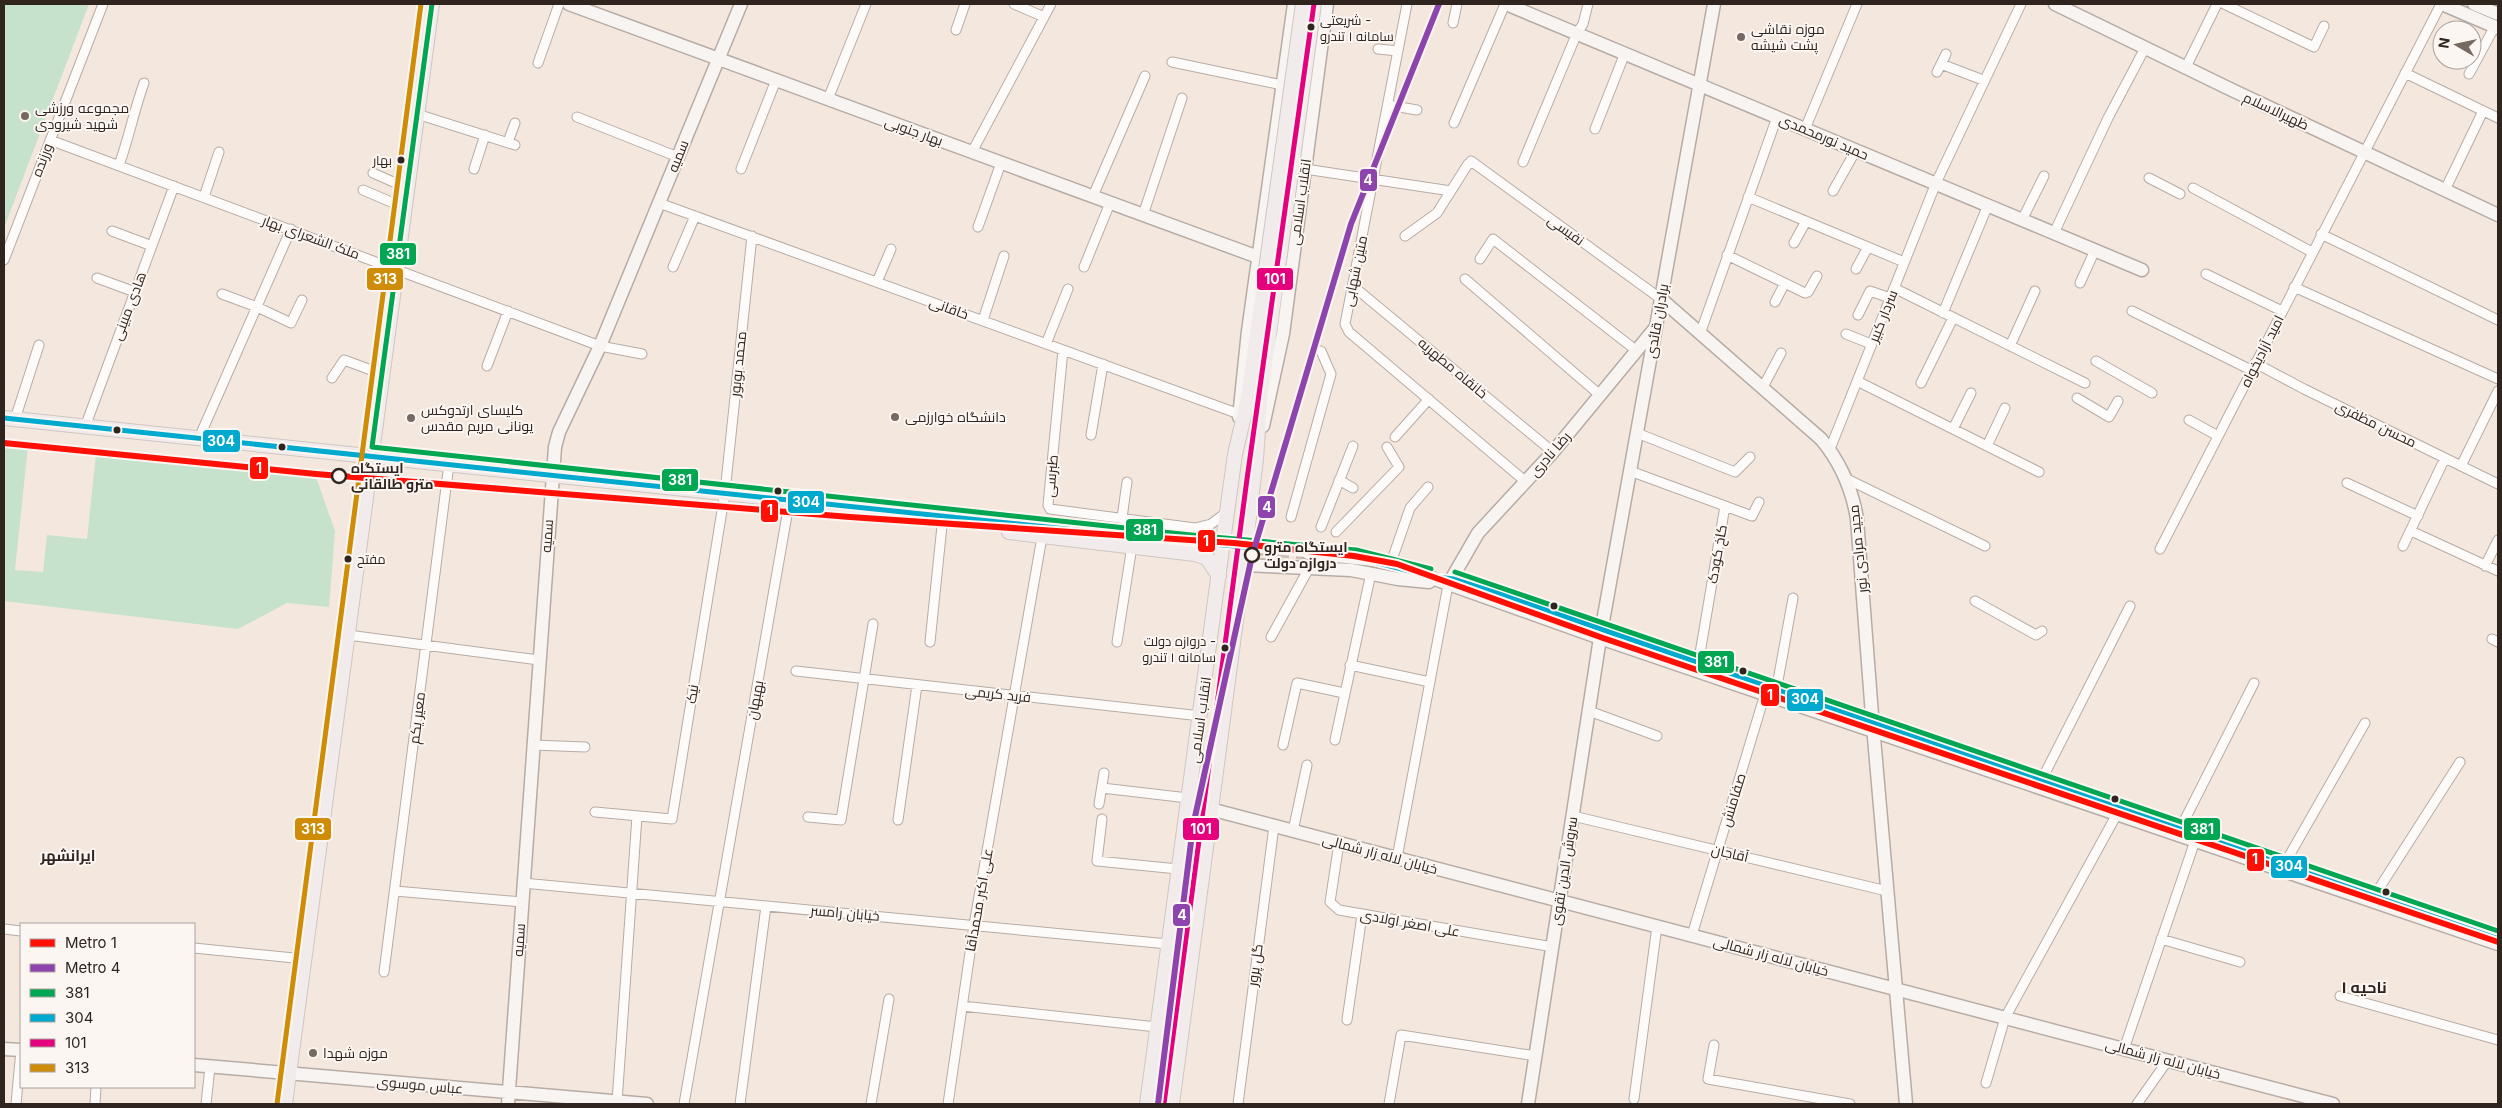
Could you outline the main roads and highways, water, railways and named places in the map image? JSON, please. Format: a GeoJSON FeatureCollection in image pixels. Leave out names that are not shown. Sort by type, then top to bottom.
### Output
{"type":"FeatureCollection","features":[{"type":"Feature","properties":{"kind":"main road"},"geometry":{"type":"LineString","coordinates":[[285,1104],[432,4]]}},
{"type":"Feature","properties":{"kind":"main road","name":"بهار جنوبی"},"geometry":{"type":"LineString","coordinates":[[569,4],[591,7],[718,59],[1258,257]]}},
{"type":"Feature","properties":{"kind":"main road","name":"سمیه"},"geometry":{"type":"LineString","coordinates":[[508,1098],[552,475],[559,432],[600,346],[740,4]]}},
{"type":"Feature","properties":{"kind":"main road","name":"انقلاب اسلامی"},"geometry":{"type":"LineString","coordinates":[[1147,1104],[1188,798],[1201,716],[1258,257],[1294,4]]}},
{"type":"Feature","properties":{"kind":"main road"},"geometry":{"type":"LineString","coordinates":[[1271,276],[1303,4]]}},
{"type":"Feature","properties":{"kind":"main road"},"geometry":{"type":"LineString","coordinates":[[1271,276],[1314,4]]}},
{"type":"Feature","properties":{"kind":"main road","name":"انقلاب اسلامی"},"geometry":{"type":"LineString","coordinates":[[1256,459],[1283,334],[1327,4]]}},
{"type":"Feature","properties":{"kind":"main road","name":"حمید نورمحمدی"},"geometry":{"type":"LineString","coordinates":[[1506,4],[2142,270]]}},
{"type":"Feature","properties":{"kind":"main road","name":"برادران قائدی"},"geometry":{"type":"LineString","coordinates":[[1600,638],[1714,4]]}},
{"type":"Feature","properties":{"kind":"main road","name":"ظهیرالاسلام"},"geometry":{"type":"LineString","coordinates":[[2055,4],[2498,215]]}},
{"type":"Feature","properties":{"kind":"main road"},"geometry":{"type":"LineString","coordinates":[[2442,4],[2497,22]]}},
{"type":"Feature","properties":{"kind":"main road"},"geometry":{"type":"LineString","coordinates":[[2474,4],[2497,22]]}},
{"type":"Feature","properties":{"kind":"main road"},"geometry":{"type":"LineString","coordinates":[[1276,128],[1293,120],[1304,127],[1309,136]]}},
{"type":"Feature","properties":{"kind":"main road","name":"انقلاب اسلامی"},"geometry":{"type":"LineString","coordinates":[[1235,454],[1248,399],[1271,276]]}},
{"type":"Feature","properties":{"kind":"main road","name":"انقلاب اسلامی"},"geometry":{"type":"LineString","coordinates":[[1172,1104],[1256,459],[1271,276]]}},
{"type":"Feature","properties":{"kind":"main road","name":"مجید مرادی نور"},"geometry":{"type":"LineString","coordinates":[[1661,299],[1810,428],[1830,449],[1847,479],[1857,519],[1873,731],[1906,1104]]}},
{"type":"Feature","properties":{"kind":"main road","name":"رضا نادری"},"geometry":{"type":"LineString","coordinates":[[1448,585],[1478,533],[1553,452],[1656,326]]}},
{"type":"Feature","properties":{"kind":"main road"},"geometry":{"type":"LineString","coordinates":[[9,419],[790,498],[1192,542]]}},
{"type":"Feature","properties":{"kind":"main road"},"geometry":{"type":"LineString","coordinates":[[943,516],[974,526],[1042,537],[1132,546],[1203,556],[1219,576]]}},
{"type":"Feature","properties":{"kind":"main road"},"geometry":{"type":"LineString","coordinates":[[1308,553],[1374,560],[1398,566],[1600,638],[2498,944]]}},
{"type":"Feature","properties":{"kind":"main road"},"geometry":{"type":"LineString","coordinates":[[1243,565],[1308,570],[1351,570],[1398,579],[1448,585]]}},
{"type":"Feature","properties":{"kind":"main road"},"geometry":{"type":"LineString","coordinates":[[1431,569],[1448,585]]}},
{"type":"Feature","properties":{"kind":"main road","name":"سروش الدین تقوی"},"geometry":{"type":"LineString","coordinates":[[1528,1104],[1600,638]]}},
{"type":"Feature","properties":{"kind":"main road","name":"خیابان لاله زار شمالی"},"geometry":{"type":"LineString","coordinates":[[1210,809],[2332,1104]]}},
{"type":"Feature","properties":{"kind":"main road"},"geometry":{"type":"LineString","coordinates":[[4,1049],[20,1050]]}},
{"type":"Feature","properties":{"kind":"main road","name":"عباس موسوی"},"geometry":{"type":"LineString","coordinates":[[195,1065],[289,1073],[508,1098],[647,1104]]}},
{"type":"Feature","properties":{"kind":"tunnel"},"geometry":{"type":"LineString","coordinates":[[1192,542],[1308,553]]}},
{"type":"Feature","properties":{"kind":"metro line","name":"4"},"geometry":{"type":"LineString","coordinates":[[1158,1104],[1193,826],[1252,556],[1351,224],[1439,4]]}},
{"type":"Feature","properties":{"kind":"metro line","name":"1"},"geometry":{"type":"LineString","coordinates":[[4,443],[316,474],[850,517],[1234,543],[1354,556],[1397,564],[1603,638],[2498,942]]}},
{"type":"Feature","properties":{"kind":"place","name":"شریعتی - سامانه ۱ تندرو"},"geometry":{"type":"Point","coordinates":[1311,27]}},
{"type":"Feature","properties":{"kind":"place","name":"موزه نقاشی پشت شیشه"},"geometry":{"type":"Point","coordinates":[1741,37]}},
{"type":"Feature","properties":{"kind":"place","name":"مجموعه ورزشی شهید شیرودی"},"geometry":{"type":"Point","coordinates":[25,116]}},
{"type":"Feature","properties":{"kind":"place","name":"بهار"},"geometry":{"type":"Point","coordinates":[401,160]}},
{"type":"Feature","properties":{"kind":"place","name":"دانشگاه خوارزمی"},"geometry":{"type":"Point","coordinates":[895,417]}},
{"type":"Feature","properties":{"kind":"place","name":"کلیسای ارتدوکس یونانی مریم مقدس"},"geometry":{"type":"Point","coordinates":[411,418]}},
{"type":"Feature","properties":{"kind":"place","name":"ایستگاه مترو طالقانی"},"geometry":{"type":"Point","coordinates":[339,476]}},
{"type":"Feature","properties":{"kind":"place","name":"ایستگاه مترو دروازه دولت"},"geometry":{"type":"Point","coordinates":[1252,555]}},
{"type":"Feature","properties":{"kind":"place","name":"مفتح"},"geometry":{"type":"Point","coordinates":[348,559]}},
{"type":"Feature","properties":{"kind":"place","name":"دروازه دولت - سامانه ۱ تندرو"},"geometry":{"type":"Point","coordinates":[1225,648]}},
{"type":"Feature","properties":{"kind":"place","name":"موزه شهدا"},"geometry":{"type":"Point","coordinates":[313,1053]}},
{"type":"Feature","properties":{"kind":"district","name":"ایرانشهر"},"geometry":{"type":"Point","coordinates":[68,856]}},
{"type":"Feature","properties":{"kind":"district","name":"ناحیه ۱"},"geometry":{"type":"Point","coordinates":[2364,987]}}]}
